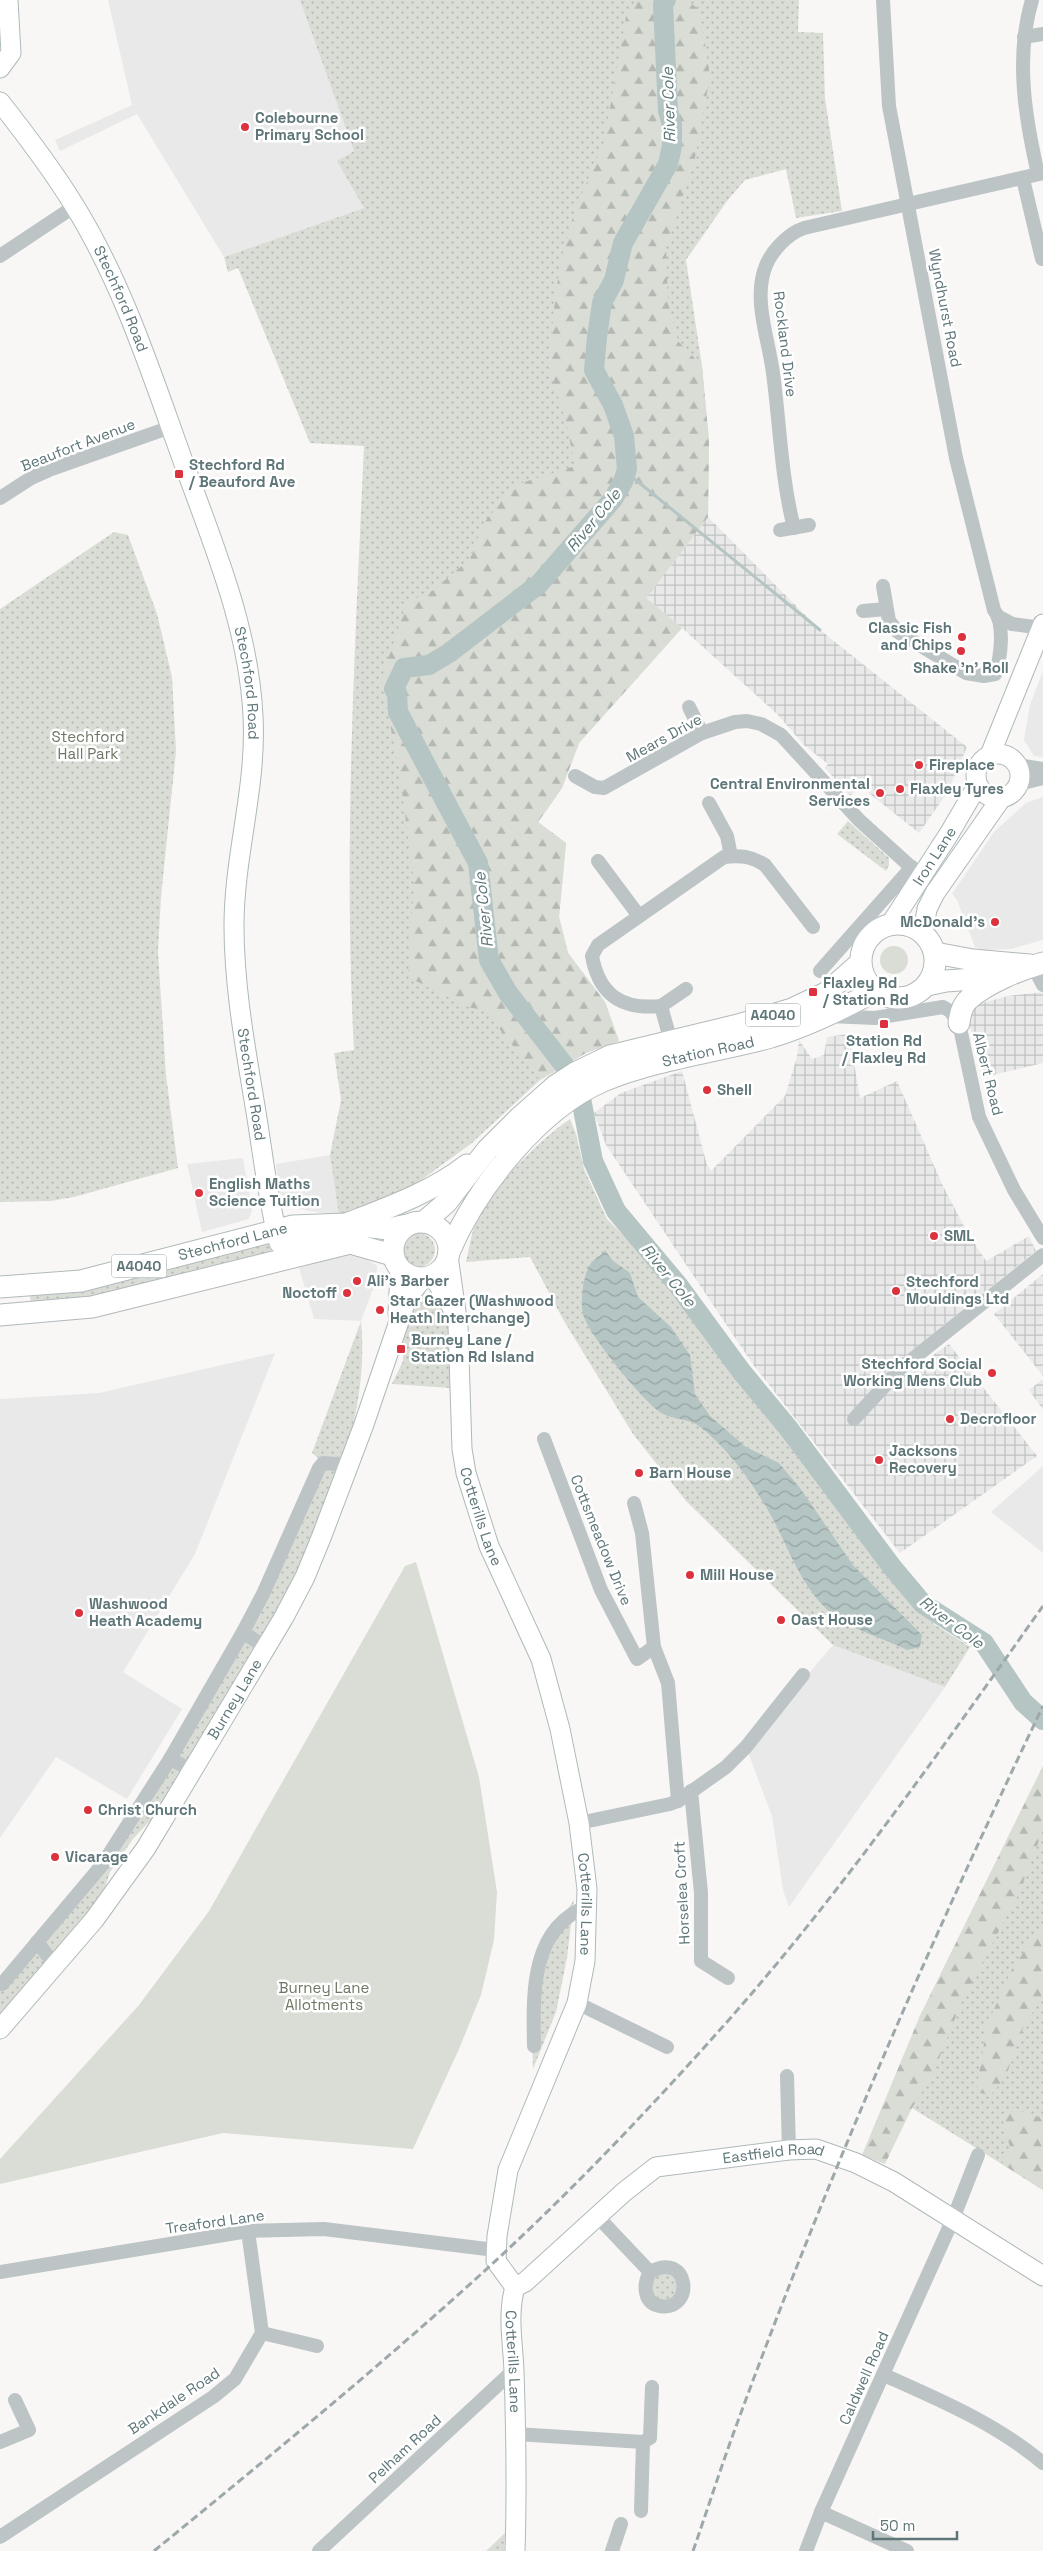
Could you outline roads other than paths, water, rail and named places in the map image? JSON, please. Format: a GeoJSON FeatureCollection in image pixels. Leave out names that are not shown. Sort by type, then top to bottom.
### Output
{"type":"FeatureCollection","features":[{"type":"Feature","properties":{"kind":"main road"},"geometry":{"type":"LineString","coordinates":[[890,924],[908,925],[923,934],[931,942],[935,953],[933,975],[927,985],[916,994],[902,999],[888,998],[875,991],[867,983],[860,963],[862,950],[868,938],[890,924]]}},
{"type":"Feature","properties":{"kind":"main road"},"geometry":{"type":"LineString","coordinates":[[935,953],[973,960],[1038,964]]}},
{"type":"Feature","properties":{"kind":"main road","name":"A4040"},"geometry":{"type":"LineString","coordinates":[[671,1042],[792,1010],[826,993],[860,963]]}},
{"type":"Feature","properties":{"kind":"main road"},"geometry":{"type":"LineString","coordinates":[[959,1023],[961,1010],[969,999],[1006,977],[1038,964]]}},
{"type":"Feature","properties":{"kind":"main road"},"geometry":{"type":"LineString","coordinates":[[927,985],[946,981],[1006,977]]}},
{"type":"Feature","properties":{"kind":"main road","name":"A4040"},"geometry":{"type":"LineString","coordinates":[[833,1017],[875,991]]}},
{"type":"Feature","properties":{"kind":"main road","name":"Station Road"},"geometry":{"type":"LineString","coordinates":[[595,1074],[666,1061],[774,1036],[833,1017]]}},
{"type":"Feature","properties":{"kind":"main road","name":"Station Road"},"geometry":{"type":"LineString","coordinates":[[488,1150],[561,1095],[595,1074],[610,1056],[671,1042]]}},
{"type":"Feature","properties":{"kind":"main road","name":"Station Road"},"geometry":{"type":"LineString","coordinates":[[449,1254],[471,1206],[512,1152],[561,1095]]}},
{"type":"Feature","properties":{"kind":"main road"},"geometry":{"type":"LineString","coordinates":[[348,1234],[387,1209],[447,1180],[488,1150]]}},
{"type":"Feature","properties":{"kind":"main road","name":"A4040"},"geometry":{"type":"LineString","coordinates":[[416,1224],[446,1203],[488,1150]]}},
{"type":"Feature","properties":{"kind":"main road","name":"Stechford Lane"},"geometry":{"type":"LineString","coordinates":[[4,1288],[81,1281],[276,1229],[311,1223],[348,1234],[396,1263]]}},
{"type":"Feature","properties":{"kind":"main road","name":"Stechford Lane"},"geometry":{"type":"LineString","coordinates":[[4,1315],[92,1306],[348,1234],[416,1224]]}},
{"type":"Feature","properties":{"kind":"main road"},"geometry":{"type":"LineString","coordinates":[[416,1224],[432,1224],[443,1233],[449,1254],[445,1264],[427,1278],[410,1277],[396,1263],[394,1241],[416,1224]]}},
{"type":"Feature","properties":{"kind":"main road"},"geometry":{"type":"LineString","coordinates":[[4,1288],[4,1315]]}},
{"type":"Feature","properties":{"kind":"street"},"geometry":{"type":"LineString","coordinates":[[0,68],[11,53],[8,0]]}},
{"type":"Feature","properties":{"kind":"street","name":"Wyndhurst Road"},"geometry":{"type":"LineString","coordinates":[[883,0],[889,106],[956,458],[994,610],[1000,618],[999,664],[995,674],[984,676],[966,673],[947,663],[898,632],[889,620],[886,608]]}},
{"type":"Feature","properties":{"kind":"street"},"geometry":{"type":"LineString","coordinates":[[1032,0],[1025,22],[1023,80],[1028,129],[1041,174]]}},
{"type":"Feature","properties":{"kind":"street"},"geometry":{"type":"LineString","coordinates":[[1024,37],[1043,34]]}},
{"type":"Feature","properties":{"kind":"street","name":"Stechford Road"},"geometry":{"type":"LineString","coordinates":[[0,102],[29,139],[75,206],[121,298],[171,427],[226,580],[246,653],[251,685],[254,752],[235,900],[234,936],[236,974],[247,1054],[276,1229]]}},
{"type":"Feature","properties":{"kind":"street","name":"Rockland Drive"},"geometry":{"type":"LineString","coordinates":[[809,525],[787,529],[777,402],[761,296],[764,271],[770,258],[795,232],[1041,174]]}},
{"type":"Feature","properties":{"kind":"street"},"geometry":{"type":"LineString","coordinates":[[1023,179],[1042,259]]}},
{"type":"Feature","properties":{"kind":"street"},"geometry":{"type":"LineString","coordinates":[[0,256],[75,206]]}},
{"type":"Feature","properties":{"kind":"street","name":"Beaufort Avenue"},"geometry":{"type":"LineString","coordinates":[[0,498],[31,478],[50,470],[171,427]]}},
{"type":"Feature","properties":{"kind":"street"},"geometry":{"type":"LineString","coordinates":[[864,611],[886,608],[883,586]]}},
{"type":"Feature","properties":{"kind":"street"},"geometry":{"type":"LineString","coordinates":[[990,755],[1042,626],[1012,624],[1000,618]]}},
{"type":"Feature","properties":{"kind":"street"},"geometry":{"type":"LineString","coordinates":[[689,707],[702,733]]}},
{"type":"Feature","properties":{"kind":"street"},"geometry":{"type":"LineString","coordinates":[[1006,717],[1014,761],[1021,775],[1019,784],[1010,794],[1002,797],[990,796],[977,786],[977,768],[982,760],[990,755],[1001,754],[1014,761],[1043,769]]}},
{"type":"Feature","properties":{"kind":"street","name":"Mears Drive"},"geometry":{"type":"LineString","coordinates":[[574,776],[595,787],[604,788],[702,733],[735,722],[746,721],[772,728],[859,820],[917,872]]}},
{"type":"Feature","properties":{"kind":"street"},"geometry":{"type":"LineString","coordinates":[[1019,784],[1043,778]]}},
{"type":"Feature","properties":{"kind":"street","name":"Iron Lane"},"geometry":{"type":"LineString","coordinates":[[890,924],[917,872],[965,810],[977,786]]}},
{"type":"Feature","properties":{"kind":"street","name":"Iron Lane"},"geometry":{"type":"LineString","coordinates":[[923,934],[927,909],[934,893],[1002,797]]}},
{"type":"Feature","properties":{"kind":"street"},"geometry":{"type":"LineString","coordinates":[[709,803],[728,836],[731,856]]}},
{"type":"Feature","properties":{"kind":"street"},"geometry":{"type":"LineString","coordinates":[[686,989],[661,1006],[625,1003],[610,996],[602,986],[594,970],[592,956],[598,945],[724,856],[742,854],[765,866],[813,927]]}},
{"type":"Feature","properties":{"kind":"street"},"geometry":{"type":"LineString","coordinates":[[598,861],[639,916]]}},
{"type":"Feature","properties":{"kind":"street"},"geometry":{"type":"LineString","coordinates":[[820,971],[834,962],[917,872]]}},
{"type":"Feature","properties":{"kind":"street"},"geometry":{"type":"LineString","coordinates":[[1038,964],[1043,985]]}},
{"type":"Feature","properties":{"kind":"street"},"geometry":{"type":"LineString","coordinates":[[661,1006],[671,1042]]}},
{"type":"Feature","properties":{"kind":"street","name":"Station Road"},"geometry":{"type":"LineString","coordinates":[[833,1017],[875,1018],[943,1007],[950,1011],[959,1023]]}},
{"type":"Feature","properties":{"kind":"street","name":"Albert Road"},"geometry":{"type":"LineString","coordinates":[[959,1023],[980,1117],[1014,1190],[1043,1238]]}},
{"type":"Feature","properties":{"kind":"street","name":"Cotterills Lane"},"geometry":{"type":"LineString","coordinates":[[449,1254],[456,1314],[462,1449],[466,1473],[489,1546],[541,1659],[560,1728],[579,1823],[588,1906],[585,1961],[577,2002],[508,2170],[495,2250],[496,2261],[514,2287],[511,2300],[516,2434],[515,2551]]}},
{"type":"Feature","properties":{"kind":"street"},"geometry":{"type":"LineString","coordinates":[[854,1419],[900,1369],[1043,1256]]}},
{"type":"Feature","properties":{"kind":"street","name":"Burney Lane"},"geometry":{"type":"LineString","coordinates":[[396,1263],[397,1327]]}},
{"type":"Feature","properties":{"kind":"street","name":"Cotterills Lane"},"geometry":{"type":"LineString","coordinates":[[427,1278],[456,1314]]}},
{"type":"Feature","properties":{"kind":"street","name":"Burney Lane"},"geometry":{"type":"LineString","coordinates":[[0,2029],[94,1920],[146,1848],[194,1771],[266,1648],[305,1577],[348,1465],[407,1298],[427,1278]]}},
{"type":"Feature","properties":{"kind":"street","name":"Cottsmeadow Drive"},"geometry":{"type":"LineString","coordinates":[[544,1439],[601,1590],[637,1659],[654,1647]]}},
{"type":"Feature","properties":{"kind":"street"},"geometry":{"type":"LineString","coordinates":[[2,1984],[102,1865],[170,1759],[243,1632],[271,1578],[322,1463],[348,1465]]}},
{"type":"Feature","properties":{"kind":"street","name":"Cottsmeadow Drive"},"geometry":{"type":"LineString","coordinates":[[634,1503],[642,1533],[654,1647],[668,1683],[678,1801]]}},
{"type":"Feature","properties":{"kind":"street"},"geometry":{"type":"LineString","coordinates":[[243,1632],[266,1648]]}},
{"type":"Feature","properties":{"kind":"street"},"geometry":{"type":"LineString","coordinates":[[579,1823],[678,1801],[726,1767],[746,1747],[803,1674]]}},
{"type":"Feature","properties":{"kind":"street"},"geometry":{"type":"LineString","coordinates":[[170,1759],[194,1771]]}},
{"type":"Feature","properties":{"kind":"street","name":"Horselea Croft"},"geometry":{"type":"LineString","coordinates":[[691,1791],[701,1893],[701,1961],[728,1978]]}},
{"type":"Feature","properties":{"kind":"street"},"geometry":{"type":"LineString","coordinates":[[534,2046],[534,1985],[545,1949],[552,1934],[566,1916],[588,1906]]}},
{"type":"Feature","properties":{"kind":"street"},"geometry":{"type":"LineString","coordinates":[[38,1942],[55,1965]]}},
{"type":"Feature","properties":{"kind":"street"},"geometry":{"type":"LineString","coordinates":[[577,2002],[667,2047]]}},
{"type":"Feature","properties":{"kind":"street"},"geometry":{"type":"LineString","coordinates":[[787,2076],[789,2150]]}},
{"type":"Feature","properties":{"kind":"street","name":"Eastfield Road"},"geometry":{"type":"LineString","coordinates":[[514,2287],[525,2282],[624,2192],[656,2168],[789,2150],[816,2149],[856,2163],[894,2182],[1043,2276]]}},
{"type":"Feature","properties":{"kind":"street","name":"Caldwell Road"},"geometry":{"type":"LineString","coordinates":[[806,2551],[821,2512],[953,2219],[978,2154]]}},
{"type":"Feature","properties":{"kind":"street"},"geometry":{"type":"LineString","coordinates":[[597,2216],[650,2272]]}},
{"type":"Feature","properties":{"kind":"street","name":"Treaford Lane"},"geometry":{"type":"LineString","coordinates":[[0,2272],[248,2231],[324,2229],[495,2250]]}},
{"type":"Feature","properties":{"kind":"street"},"geometry":{"type":"LineString","coordinates":[[248,2231],[262,2333],[317,2346]]}},
{"type":"Feature","properties":{"kind":"street","name":"Bankdale Road"},"geometry":{"type":"LineString","coordinates":[[0,2537],[213,2397],[235,2379],[262,2333]]}},
{"type":"Feature","properties":{"kind":"street","name":"Pelham Road"},"geometry":{"type":"LineString","coordinates":[[319,2551],[514,2370]]}},
{"type":"Feature","properties":{"kind":"street"},"geometry":{"type":"LineString","coordinates":[[884,2375],[957,2407],[992,2426],[1043,2463]]}},
{"type":"Feature","properties":{"kind":"street"},"geometry":{"type":"LineString","coordinates":[[516,2434],[643,2442],[650,2438],[652,2387]]}},
{"type":"Feature","properties":{"kind":"street"},"geometry":{"type":"LineString","coordinates":[[0,2442],[29,2430],[15,2400]]}},
{"type":"Feature","properties":{"kind":"street"},"geometry":{"type":"LineString","coordinates":[[641,2512],[643,2442]]}},
{"type":"Feature","properties":{"kind":"street"},"geometry":{"type":"LineString","coordinates":[[821,2512],[907,2551]]}},
{"type":"Feature","properties":{"kind":"street"},"geometry":{"type":"LineString","coordinates":[[613,2551],[620,2524]]}},
{"type":"Feature","properties":{"kind":"water"},"geometry":{"type":"Polygon","coordinates":[[[605,1250],[612,1260],[630,1273],[638,1297],[671,1327],[690,1355],[695,1394],[710,1416],[746,1447],[779,1463],[800,1488],[853,1565],[922,1635],[920,1647],[907,1650],[855,1627],[838,1618],[827,1609],[817,1599],[800,1574],[767,1508],[750,1482],[722,1446],[695,1423],[664,1415],[660,1412],[641,1395],[617,1366],[594,1336],[582,1308],[583,1286],[587,1270],[590,1264],[605,1250]]]}},
{"type":"Feature","properties":{"kind":"waterway","name":"River Cole"},"geometry":{"type":"LineString","coordinates":[[666,0],[663,4],[668,111],[672,125],[672,146],[668,164],[623,243],[614,280],[602,303],[594,370],[613,405],[624,436],[627,469],[623,482],[613,499],[539,584],[449,653],[429,665],[404,668],[394,689],[397,693],[398,712],[478,863],[489,960],[508,993],[578,1083],[593,1161],[616,1211],[678,1285],[741,1371],[789,1429],[892,1567],[923,1604],[984,1643],[1023,1702],[1043,1720]]}},
{"type":"Feature","properties":{"kind":"waterway"},"geometry":{"type":"LineString","coordinates":[[626,472],[820,630]]}},
{"type":"Feature","properties":{"kind":"railway"},"geometry":{"type":"LineString","coordinates":[[154,2551],[318,2415],[479,2276],[543,2216],[637,2121],[769,1973],[851,1871],[1043,1606]]}},
{"type":"Feature","properties":{"kind":"railway"},"geometry":{"type":"LineString","coordinates":[[693,2551],[729,2444],[769,2337],[842,2154],[960,1884],[1043,1706]]}},
{"type":"Feature","properties":{"kind":"place","name":"Colebourne Primary School"},"geometry":{"type":"Point","coordinates":[245,127]}},
{"type":"Feature","properties":{"kind":"place","name":"Stechford Rd / Beauford Ave"},"geometry":{"type":"Point","coordinates":[179,474]}},
{"type":"Feature","properties":{"kind":"place","name":"Classic Fish and Chips"},"geometry":{"type":"Point","coordinates":[962,637]}},
{"type":"Feature","properties":{"kind":"place","name":"Shake 'n' Roll"},"geometry":{"type":"Point","coordinates":[961,651]}},
{"type":"Feature","properties":{"kind":"place","name":"Fireplace"},"geometry":{"type":"Point","coordinates":[919,765]}},
{"type":"Feature","properties":{"kind":"place","name":"Flaxley Tyres"},"geometry":{"type":"Point","coordinates":[900,789]}},
{"type":"Feature","properties":{"kind":"place","name":"Central Environmental Services"},"geometry":{"type":"Point","coordinates":[880,793]}},
{"type":"Feature","properties":{"kind":"place","name":"McDonald's"},"geometry":{"type":"Point","coordinates":[995,922]}},
{"type":"Feature","properties":{"kind":"place","name":"Flaxley Rd / Station Rd"},"geometry":{"type":"Point","coordinates":[813,992]}},
{"type":"Feature","properties":{"kind":"place","name":"Station Rd / Flaxley Rd"},"geometry":{"type":"Point","coordinates":[884,1024]}},
{"type":"Feature","properties":{"kind":"place","name":"Shell"},"geometry":{"type":"Point","coordinates":[707,1090]}},
{"type":"Feature","properties":{"kind":"place","name":"English Maths Science Tuition"},"geometry":{"type":"Point","coordinates":[199,1193]}},
{"type":"Feature","properties":{"kind":"place","name":"SML"},"geometry":{"type":"Point","coordinates":[934,1236]}},
{"type":"Feature","properties":{"kind":"place","name":"Ali's Barber"},"geometry":{"type":"Point","coordinates":[357,1281]}},
{"type":"Feature","properties":{"kind":"place","name":"Stechford Mouldings Ltd"},"geometry":{"type":"Point","coordinates":[896,1291]}},
{"type":"Feature","properties":{"kind":"place","name":"Noctoff"},"geometry":{"type":"Point","coordinates":[347,1293]}},
{"type":"Feature","properties":{"kind":"place","name":"Star Gazer (Washwood Heath Interchange)"},"geometry":{"type":"Point","coordinates":[380,1310]}},
{"type":"Feature","properties":{"kind":"place","name":"Burney Lane / Station Rd Island"},"geometry":{"type":"Point","coordinates":[401,1349]}},
{"type":"Feature","properties":{"kind":"place","name":"Stechford Social Working Mens Club"},"geometry":{"type":"Point","coordinates":[992,1373]}},
{"type":"Feature","properties":{"kind":"place","name":"Decrofloor"},"geometry":{"type":"Point","coordinates":[950,1419]}},
{"type":"Feature","properties":{"kind":"place","name":"Jacksons Recovery"},"geometry":{"type":"Point","coordinates":[879,1460]}},
{"type":"Feature","properties":{"kind":"place","name":"Barn House"},"geometry":{"type":"Point","coordinates":[639,1473]}},
{"type":"Feature","properties":{"kind":"place","name":"Mill House"},"geometry":{"type":"Point","coordinates":[690,1575]}},
{"type":"Feature","properties":{"kind":"place","name":"Washwood Heath Academy"},"geometry":{"type":"Point","coordinates":[79,1613]}},
{"type":"Feature","properties":{"kind":"place","name":"Oast House"},"geometry":{"type":"Point","coordinates":[781,1620]}},
{"type":"Feature","properties":{"kind":"place","name":"Christ Church"},"geometry":{"type":"Point","coordinates":[88,1810]}},
{"type":"Feature","properties":{"kind":"place","name":"Vicarage"},"geometry":{"type":"Point","coordinates":[55,1857]}},
{"type":"Feature","properties":{"kind":"park label","name":"Stechford Hall Park"},"geometry":{"type":"Point","coordinates":[88,746]}},
{"type":"Feature","properties":{"kind":"park label","name":"Burney Lane Allotments"},"geometry":{"type":"Point","coordinates":[324,1996]}}]}
